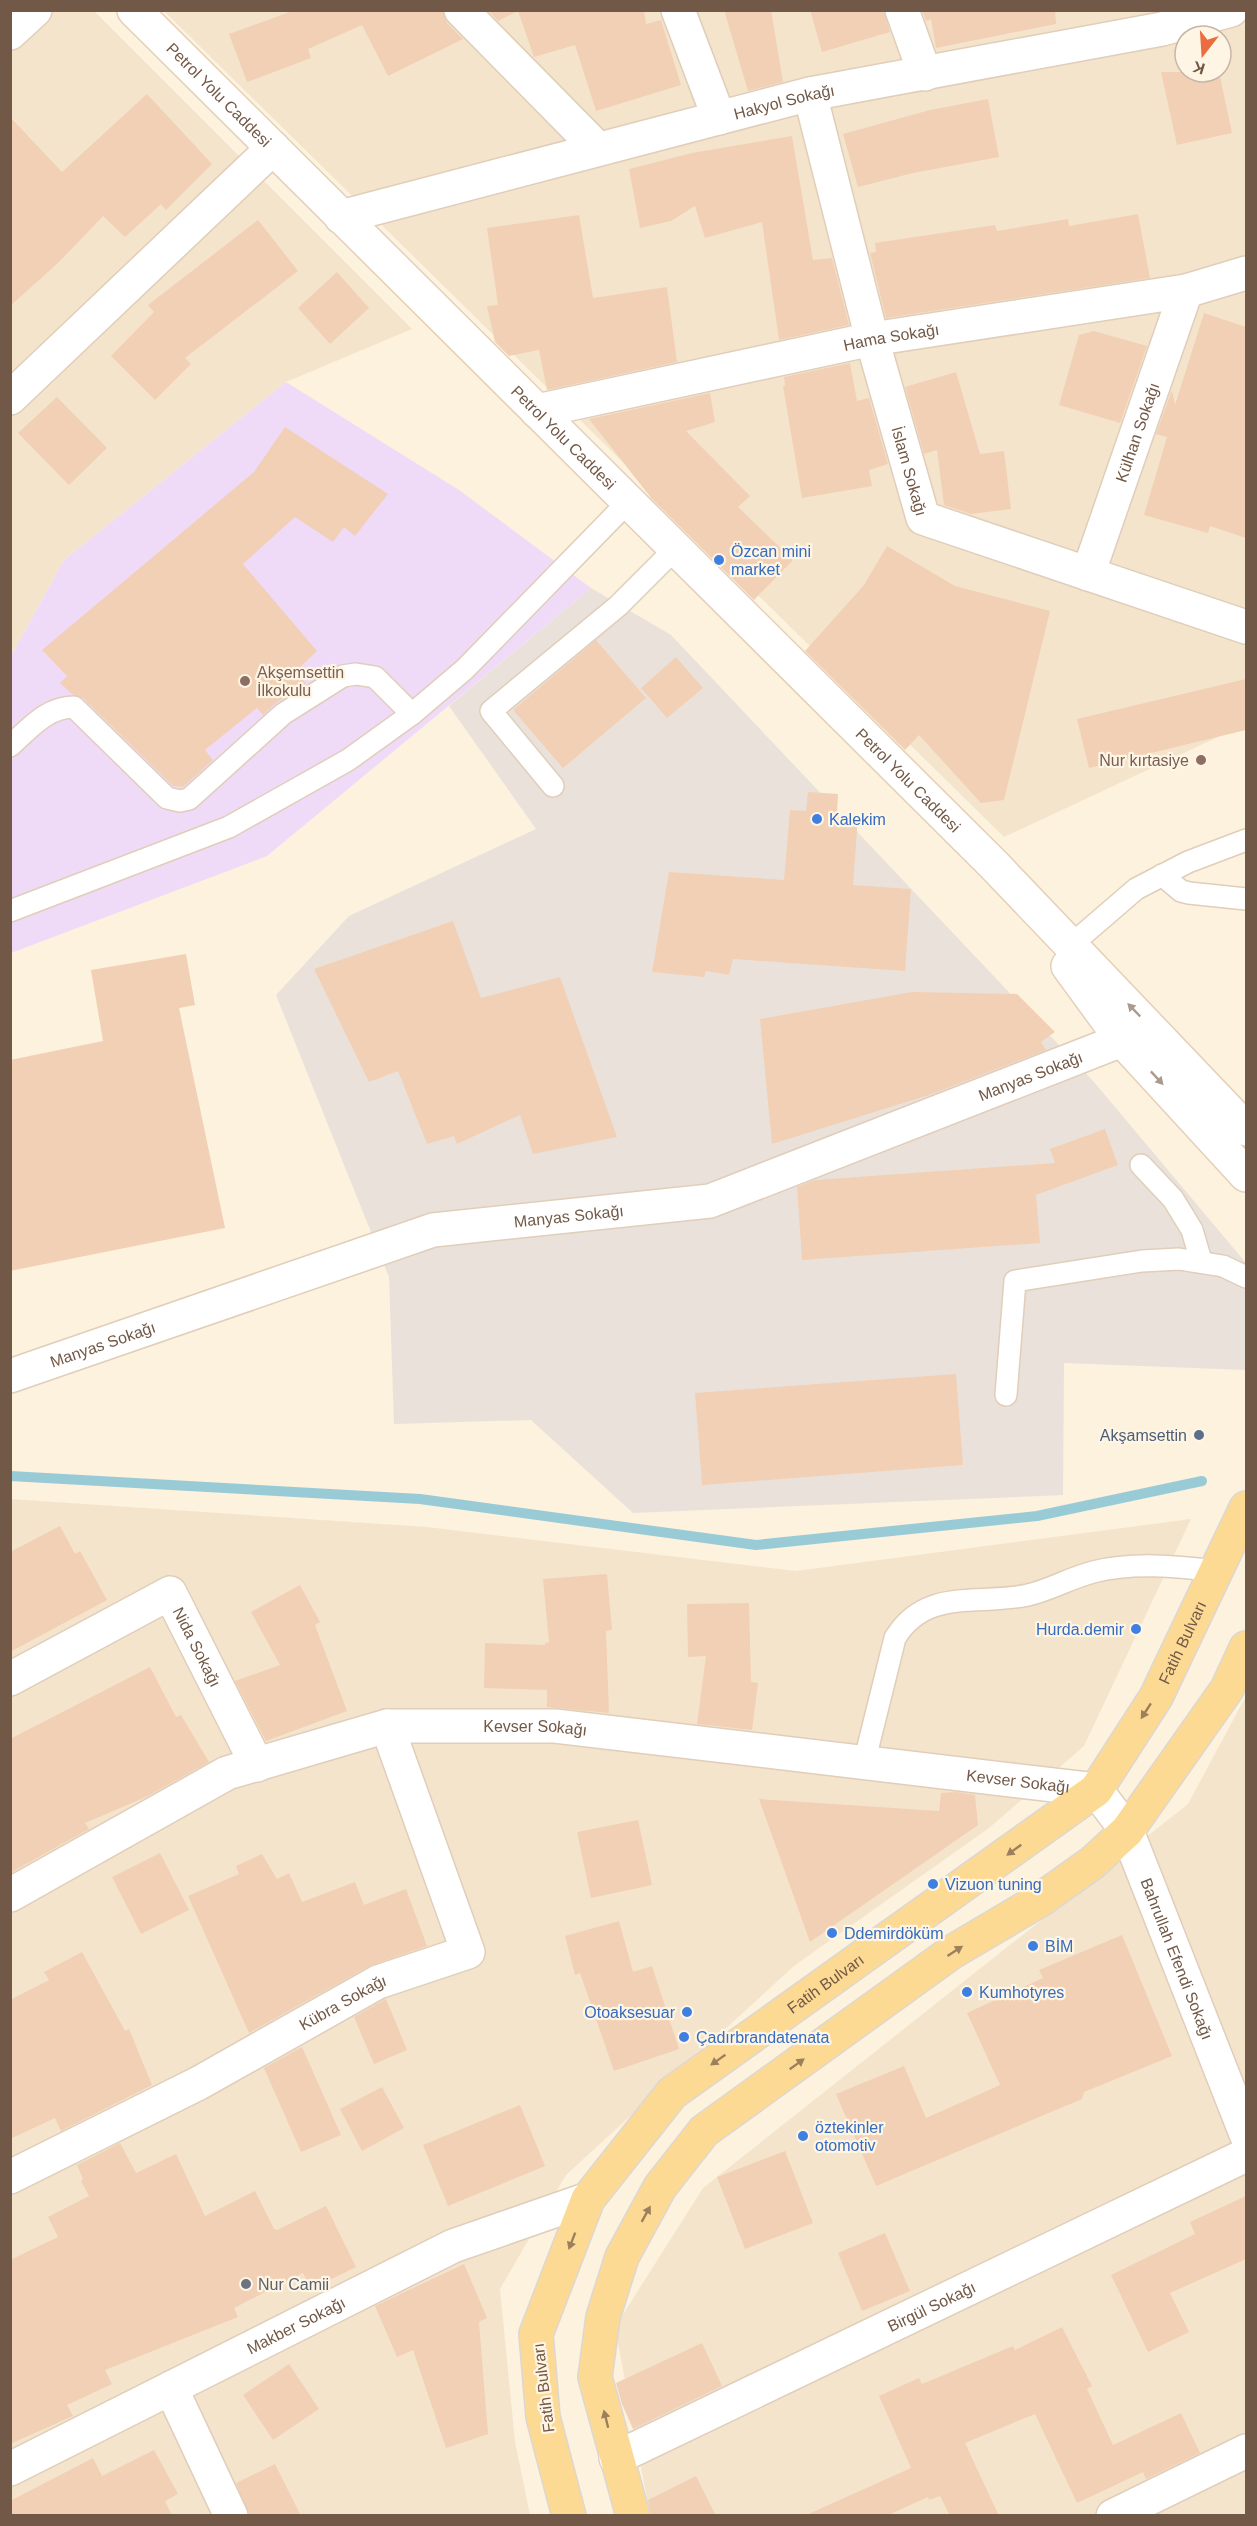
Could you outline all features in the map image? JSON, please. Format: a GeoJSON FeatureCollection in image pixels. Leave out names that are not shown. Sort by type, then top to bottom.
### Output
{"type":"FeatureCollection","features":[{"type":"Feature","properties":{"kind":"main road","name":"Fatih Bulvarı"},"geometry":{"type":"LineString","coordinates":[[569,2516],[543,2417],[536,2334],[588,2199],[672,2093],[1096,1790],[1156,1697],[1246,1508]]}},
{"type":"Feature","properties":{"kind":"main road"},"geometry":{"type":"LineString","coordinates":[[633,2516],[595,2377],[603,2317],[622,2257],[660,2187],[704,2131],[952,1952],[1040,1900],[1092,1863],[1127,1831],[1227,1689],[1246,1648]]}},
{"type":"Feature","properties":{"kind":"street"},"geometry":{"type":"LineString","coordinates":[[10,33],[34,10]]}},
{"type":"Feature","properties":{"kind":"street","name":"Petrol Yolu Caddesi"},"geometry":{"type":"LineString","coordinates":[[134,10],[994,865],[1246,1129]]}},
{"type":"Feature","properties":{"kind":"street"},"geometry":{"type":"LineString","coordinates":[[460,10],[598,149]]}},
{"type":"Feature","properties":{"kind":"street"},"geometry":{"type":"LineString","coordinates":[[678,10],[719,118]]}},
{"type":"Feature","properties":{"kind":"street"},"geometry":{"type":"LineString","coordinates":[[902,10],[925,74]]}},
{"type":"Feature","properties":{"kind":"street","name":"Hakyol Sokağı"},"geometry":{"type":"LineString","coordinates":[[341,217],[810,94],[925,74],[1159,20],[1231,10]]}},
{"type":"Feature","properties":{"kind":"street","name":"İslam Sokağı"},"geometry":{"type":"LineString","coordinates":[[810,94],[872,339],[923,518],[1246,627]]}},
{"type":"Feature","properties":{"kind":"street"},"geometry":{"type":"LineString","coordinates":[[10,399],[273,148]]}},
{"type":"Feature","properties":{"kind":"street","name":"Hama Sokağı"},"geometry":{"type":"LineString","coordinates":[[537,411],[872,339],[1186,291],[1246,273]]}},
{"type":"Feature","properties":{"kind":"street","name":"Külhan Sokağı"},"geometry":{"type":"LineString","coordinates":[[1088,574],[1186,291]]}},
{"type":"Feature","properties":{"kind":"street","name":"Petrol Yolu Caddesi"},"geometry":{"type":"LineString","coordinates":[[994,865],[1122,1040],[1246,1175]]}},
{"type":"Feature","properties":{"kind":"street","name":"Manyas Sokağı"},"geometry":{"type":"LineString","coordinates":[[10,1376],[433,1230],[710,1201],[1122,1040]]}},
{"type":"Feature","properties":{"kind":"street","name":"Nida Sokağı"},"geometry":{"type":"LineString","coordinates":[[10,1679],[170,1593],[257,1765]]}},
{"type":"Feature","properties":{"kind":"street","name":"Kevser Sokağı"},"geometry":{"type":"LineString","coordinates":[[10,1895],[227,1773],[387,1726],[555,1726],[1096,1790]]}},
{"type":"Feature","properties":{"kind":"street","name":"Kübra Sokağı"},"geometry":{"type":"LineString","coordinates":[[10,2177],[199,2083],[378,1982],[468,1952],[387,1726]]}},
{"type":"Feature","properties":{"kind":"street","name":"Bahrullah Efendi Sokağı"},"geometry":{"type":"LineString","coordinates":[[1096,1790],[1127,1831],[1246,2133]]}},
{"type":"Feature","properties":{"kind":"street","name":"Birgül Sokağı"},"geometry":{"type":"LineString","coordinates":[[616,2458],[1246,2155]]}},
{"type":"Feature","properties":{"kind":"street","name":"Makber Sokağı"},"geometry":{"type":"LineString","coordinates":[[10,2469],[453,2246],[588,2199]]}},
{"type":"Feature","properties":{"kind":"street"},"geometry":{"type":"LineString","coordinates":[[171,2388],[231,2516]]}},
{"type":"Feature","properties":{"kind":"street"},"geometry":{"type":"LineString","coordinates":[[1113,2516],[1246,2451]]}},
{"type":"Feature","properties":{"kind":"lane"},"geometry":{"type":"LineString","coordinates":[[10,911],[229,827],[348,760],[412,714],[465,669],[628,502]]}},
{"type":"Feature","properties":{"kind":"lane"},"geometry":{"type":"LineString","coordinates":[[553,786],[491,711],[618,606],[675,549]]}},
{"type":"Feature","properties":{"kind":"lane"},"geometry":{"type":"LineString","coordinates":[[10,746],[47,713],[58,708],[74,707],[167,798],[180,801],[189,799],[283,714],[343,676],[356,674],[375,676],[412,714]]}},
{"type":"Feature","properties":{"kind":"lane"},"geometry":{"type":"LineString","coordinates":[[1071,945],[1136,889],[1188,862],[1246,840]]}},
{"type":"Feature","properties":{"kind":"lane"},"geometry":{"type":"LineString","coordinates":[[1162,875],[1181,891],[1246,899]]}},
{"type":"Feature","properties":{"kind":"lane"},"geometry":{"type":"LineString","coordinates":[[1142,1165],[1173,1199],[1192,1230],[1201,1261]]}},
{"type":"Feature","properties":{"kind":"lane"},"geometry":{"type":"LineString","coordinates":[[1006,1395],[1015,1281],[1160,1259],[1201,1261],[1223,1266],[1246,1277]]}},
{"type":"Feature","properties":{"kind":"lane"},"geometry":{"type":"LineString","coordinates":[[864,1763],[895,1638],[902,1627],[922,1610],[944,1602],[1004,1599],[1028,1595],[1096,1571],[1183,1567],[1216,1570]]}},
{"type":"Feature","properties":{"kind":"shaded area"},"geometry":{"type":"Polygon","coordinates":[[[11,11],[94,11],[412,329],[286,382],[64,560],[11,656],[11,11]]]}},
{"type":"Feature","properties":{"kind":"shaded area"},"geometry":{"type":"Polygon","coordinates":[[[164,11],[1246,11],[1246,724],[1004,837],[164,11]]]}},
{"type":"Feature","properties":{"kind":"shaded area","name":"Akşemsettin İlkokulu"},"geometry":{"type":"Polygon","coordinates":[[[286,382],[459,490],[591,588],[267,856],[11,953],[11,656],[64,560],[286,382]]]}},
{"type":"Feature","properties":{"kind":"shaded area"},"geometry":{"type":"Polygon","coordinates":[[[591,588],[671,635],[1094,1082],[1246,1263],[1246,1370],[1064,1363],[1063,1495],[633,1513],[531,1420],[394,1424],[389,1277],[276,995],[349,916],[536,829],[449,706],[591,588]]]}},
{"type":"Feature","properties":{"kind":"shaded area"},"geometry":{"type":"Polygon","coordinates":[[[10,1499],[427,1527],[796,1571],[1191,1519],[1084,1746],[989,1828],[794,1966],[566,2175],[500,2289],[515,2442],[530,2515],[11,2516],[10,1499]]]}},
{"type":"Feature","properties":{"kind":"shaded area"},"geometry":{"type":"Polygon","coordinates":[[[1246,1696],[1246,2515],[650,2515],[615,2327],[703,2188],[1188,1804],[1246,1696]]]}},
{"type":"Feature","properties":{"kind":"building"},"geometry":{"type":"Polygon","coordinates":[[[295,10],[443,10],[447,23],[463,39],[388,76],[362,25],[308,49],[311,58],[247,82],[229,34],[295,10]]]}},
{"type":"Feature","properties":{"kind":"building"},"geometry":{"type":"Polygon","coordinates":[[[488,10],[644,10],[646,24],[661,20],[681,85],[596,111],[575,45],[534,57],[518,11],[498,21],[488,10]]]}},
{"type":"Feature","properties":{"kind":"building"},"geometry":{"type":"Polygon","coordinates":[[[724,10],[771,10],[783,82],[748,91],[724,10]]]}},
{"type":"Feature","properties":{"kind":"building"},"geometry":{"type":"Polygon","coordinates":[[[810,10],[884,10],[890,32],[822,52],[810,10]]]}},
{"type":"Feature","properties":{"kind":"building"},"geometry":{"type":"Polygon","coordinates":[[[922,10],[1055,10],[1056,24],[936,48],[931,19],[926,21],[922,10]]]}},
{"type":"Feature","properties":{"kind":"building"},"geometry":{"type":"Polygon","coordinates":[[[1161,72],[1173,72],[1173,84],[1222,84],[1232,133],[1177,145],[1161,72]]]}},
{"type":"Feature","properties":{"kind":"building"},"geometry":{"type":"Polygon","coordinates":[[[147,94],[212,164],[166,210],[161,204],[125,237],[103,216],[59,262],[10,306],[10,117],[62,172],[147,94]]]}},
{"type":"Feature","properties":{"kind":"building"},"geometry":{"type":"Polygon","coordinates":[[[988,99],[999,157],[913,173],[858,187],[843,134],[930,110],[988,99]]]}},
{"type":"Feature","properties":{"kind":"building"},"geometry":{"type":"Polygon","coordinates":[[[792,136],[813,260],[832,258],[849,325],[779,340],[762,222],[705,238],[695,206],[671,221],[640,228],[629,169],[692,153],[792,136]]]}},
{"type":"Feature","properties":{"kind":"building"},"geometry":{"type":"Polygon","coordinates":[[[1138,214],[1150,278],[886,318],[870,253],[876,252],[875,243],[995,225],[997,231],[1068,219],[1069,226],[1138,214]]]}},
{"type":"Feature","properties":{"kind":"building"},"geometry":{"type":"Polygon","coordinates":[[[579,215],[593,298],[667,287],[677,362],[547,390],[539,350],[509,356],[495,342],[487,306],[498,305],[487,228],[579,215]]]}},
{"type":"Feature","properties":{"kind":"building"},"geometry":{"type":"Polygon","coordinates":[[[258,220],[298,271],[185,358],[191,364],[155,400],[111,356],[154,312],[148,305],[258,220]]]}},
{"type":"Feature","properties":{"kind":"building"},"geometry":{"type":"Polygon","coordinates":[[[337,272],[369,308],[330,344],[298,308],[337,272]]]}},
{"type":"Feature","properties":{"kind":"building"},"geometry":{"type":"Polygon","coordinates":[[[1204,313],[1246,327],[1246,538],[1210,526],[1208,533],[1144,515],[1167,437],[1156,434],[1172,390],[1175,405],[1204,313]]]}},
{"type":"Feature","properties":{"kind":"building"},"geometry":{"type":"Polygon","coordinates":[[[1094,331],[1147,346],[1120,423],[1059,405],[1079,335],[1094,331]]]}},
{"type":"Feature","properties":{"kind":"building"},"geometry":{"type":"Polygon","coordinates":[[[850,363],[857,401],[869,398],[888,464],[869,470],[872,486],[802,498],[783,386],[785,386],[784,377],[850,363]]]}},
{"type":"Feature","properties":{"kind":"building"},"geometry":{"type":"Polygon","coordinates":[[[956,372],[980,454],[1004,451],[1011,509],[971,514],[944,505],[937,450],[924,454],[905,387],[956,372]]]}},
{"type":"Feature","properties":{"kind":"building"},"geometry":{"type":"Polygon","coordinates":[[[710,393],[715,422],[686,431],[750,496],[738,507],[793,560],[754,600],[652,499],[589,419],[710,393]]]}},
{"type":"Feature","properties":{"kind":"building"},"geometry":{"type":"Polygon","coordinates":[[[57,397],[107,448],[69,485],[18,433],[57,397]]]}},
{"type":"Feature","properties":{"kind":"building"},"geometry":{"type":"Polygon","coordinates":[[[285,427],[388,494],[355,536],[344,527],[333,542],[295,517],[243,564],[317,651],[297,670],[306,684],[276,703],[263,715],[257,708],[205,750],[213,760],[183,787],[173,786],[83,698],[72,694],[60,683],[67,676],[42,650],[254,472],[285,427]]]}},
{"type":"Feature","properties":{"kind":"building"},"geometry":{"type":"Polygon","coordinates":[[[887,546],[955,586],[1050,611],[1004,800],[981,803],[919,735],[905,750],[805,651],[864,585],[887,546]]]}},
{"type":"Feature","properties":{"kind":"building"},"geometry":{"type":"Polygon","coordinates":[[[596,640],[646,698],[563,768],[513,710],[596,640]]]}},
{"type":"Feature","properties":{"kind":"building"},"geometry":{"type":"Polygon","coordinates":[[[676,657],[703,688],[667,718],[641,688],[676,657]]]}},
{"type":"Feature","properties":{"kind":"building"},"geometry":{"type":"Polygon","coordinates":[[[1246,679],[1246,730],[1089,768],[1077,719],[1246,679]]]}},
{"type":"Feature","properties":{"kind":"building"},"geometry":{"type":"Polygon","coordinates":[[[808,792],[838,794],[837,814],[858,816],[853,885],[911,889],[905,971],[733,959],[729,975],[706,971],[704,977],[652,972],[669,872],[784,880],[790,810],[806,811],[808,792]]]}},
{"type":"Feature","properties":{"kind":"building"},"geometry":{"type":"Polygon","coordinates":[[[453,921],[481,998],[560,977],[617,1137],[533,1154],[520,1115],[457,1144],[454,1136],[427,1144],[398,1071],[369,1082],[314,969],[453,921]]]}},
{"type":"Feature","properties":{"kind":"building"},"geometry":{"type":"Polygon","coordinates":[[[186,954],[195,1005],[179,1008],[225,1228],[10,1271],[10,1060],[103,1041],[91,970],[186,954]]]}},
{"type":"Feature","properties":{"kind":"building"},"geometry":{"type":"Polygon","coordinates":[[[912,992],[1017,994],[1055,1032],[1041,1042],[1046,1050],[929,1095],[772,1144],[760,1019],[912,992]]]}},
{"type":"Feature","properties":{"kind":"building"},"geometry":{"type":"Polygon","coordinates":[[[1105,1129],[1118,1165],[1036,1195],[1040,1243],[802,1260],[797,1187],[815,1180],[1055,1163],[1050,1149],[1105,1129]]]}},
{"type":"Feature","properties":{"kind":"building"},"geometry":{"type":"Polygon","coordinates":[[[956,1374],[963,1465],[702,1485],[695,1393],[956,1374]]]}},
{"type":"Feature","properties":{"kind":"building"},"geometry":{"type":"Polygon","coordinates":[[[60,1526],[75,1554],[80,1551],[107,1600],[10,1652],[10,1552],[60,1526]]]}},
{"type":"Feature","properties":{"kind":"building"},"geometry":{"type":"Polygon","coordinates":[[[607,1574],[612,1630],[606,1631],[609,1713],[547,1707],[547,1690],[484,1688],[485,1643],[545,1645],[549,1642],[543,1579],[607,1574]]]}},
{"type":"Feature","properties":{"kind":"building"},"geometry":{"type":"Polygon","coordinates":[[[300,1585],[320,1622],[315,1625],[347,1711],[266,1741],[235,1681],[280,1665],[251,1612],[300,1585]]]}},
{"type":"Feature","properties":{"kind":"building"},"geometry":{"type":"Polygon","coordinates":[[[749,1603],[751,1682],[758,1683],[752,1730],[697,1724],[706,1656],[688,1657],[687,1604],[749,1603]]]}},
{"type":"Feature","properties":{"kind":"building"},"geometry":{"type":"Polygon","coordinates":[[[150,1667],[176,1717],[181,1715],[209,1762],[148,1796],[85,1823],[89,1829],[10,1873],[10,1739],[150,1667]]]}},
{"type":"Feature","properties":{"kind":"building"},"geometry":{"type":"Polygon","coordinates":[[[956,1792],[975,1795],[978,1825],[810,1942],[759,1799],[939,1811],[941,1793],[956,1792]]]}},
{"type":"Feature","properties":{"kind":"building"},"geometry":{"type":"Polygon","coordinates":[[[638,1820],[652,1885],[591,1898],[577,1832],[638,1820]]]}},
{"type":"Feature","properties":{"kind":"building"},"geometry":{"type":"Polygon","coordinates":[[[160,1853],[189,1910],[141,1934],[112,1877],[160,1853]]]}},
{"type":"Feature","properties":{"kind":"building"},"geometry":{"type":"Polygon","coordinates":[[[262,1854],[277,1879],[289,1873],[302,1902],[355,1882],[364,1905],[406,1889],[427,1946],[369,1966],[249,2033],[188,1896],[239,1874],[236,1866],[262,1854]]]}},
{"type":"Feature","properties":{"kind":"building"},"geometry":{"type":"Polygon","coordinates":[[[619,1921],[633,1972],[652,1966],[679,2049],[614,2071],[580,1973],[575,1975],[565,1936],[619,1921]]]}},
{"type":"Feature","properties":{"kind":"building"},"geometry":{"type":"Polygon","coordinates":[[[1122,1935],[1172,2056],[1084,2092],[1082,2099],[876,2186],[836,2094],[904,2066],[926,2118],[1000,2085],[967,2013],[1043,1978],[1039,1970],[1122,1935]]]}},
{"type":"Feature","properties":{"kind":"building"},"geometry":{"type":"Polygon","coordinates":[[[82,1952],[125,2031],[129,2029],[152,2085],[61,2131],[55,2118],[10,2139],[10,2000],[49,1980],[44,1972],[82,1952]]]}},
{"type":"Feature","properties":{"kind":"building"},"geometry":{"type":"Polygon","coordinates":[[[386,1999],[407,2050],[374,2064],[354,2017],[386,1999]]]}},
{"type":"Feature","properties":{"kind":"building"},"geometry":{"type":"Polygon","coordinates":[[[302,2047],[341,2135],[301,2152],[264,2068],[302,2047]]]}},
{"type":"Feature","properties":{"kind":"building"},"geometry":{"type":"Polygon","coordinates":[[[382,2087],[404,2128],[362,2151],[340,2109],[382,2087]]]}},
{"type":"Feature","properties":{"kind":"building"},"geometry":{"type":"Polygon","coordinates":[[[520,2105],[545,2166],[448,2206],[423,2145],[520,2105]]]}},
{"type":"Feature","properties":{"kind":"building"},"geometry":{"type":"Polygon","coordinates":[[[120,2143],[136,2173],[176,2154],[205,2216],[255,2191],[274,2229],[277,2230],[326,2206],[356,2267],[311,2289],[303,2273],[234,2308],[238,2317],[105,2370],[112,2384],[67,2405],[73,2416],[10,2444],[10,2260],[58,2237],[48,2217],[89,2196],[81,2181],[83,2179],[77,2165],[120,2143]]]}},
{"type":"Feature","properties":{"kind":"building"},"geometry":{"type":"Polygon","coordinates":[[[785,2151],[813,2223],[745,2249],[717,2177],[785,2151]]]}},
{"type":"Feature","properties":{"kind":"building"},"geometry":{"type":"Polygon","coordinates":[[[1246,2196],[1246,2259],[1170,2293],[1189,2332],[1148,2352],[1111,2275],[1195,2234],[1190,2222],[1246,2196]]]}},
{"type":"Feature","properties":{"kind":"building"},"geometry":{"type":"Polygon","coordinates":[[[885,2233],[910,2291],[862,2311],[838,2253],[885,2233]]]}},
{"type":"Feature","properties":{"kind":"building"},"geometry":{"type":"Polygon","coordinates":[[[464,2264],[487,2318],[479,2322],[488,2434],[446,2448],[413,2350],[397,2357],[375,2306],[464,2264]]]}},
{"type":"Feature","properties":{"kind":"building"},"geometry":{"type":"Polygon","coordinates":[[[1062,2327],[1092,2386],[1087,2389],[1113,2445],[1181,2413],[1200,2453],[1146,2479],[1143,2472],[1077,2503],[1035,2414],[965,2443],[999,2516],[950,2516],[940,2496],[929,2500],[928,2497],[886,2516],[804,2516],[911,2468],[879,2396],[919,2378],[922,2384],[1013,2346],[1015,2350],[1062,2327]]]}},
{"type":"Feature","properties":{"kind":"building"},"geometry":{"type":"Polygon","coordinates":[[[702,2343],[722,2386],[633,2429],[616,2383],[702,2343]]]}},
{"type":"Feature","properties":{"kind":"building"},"geometry":{"type":"Polygon","coordinates":[[[289,2364],[319,2409],[273,2440],[243,2395],[289,2364]]]}},
{"type":"Feature","properties":{"kind":"building"},"geometry":{"type":"Polygon","coordinates":[[[154,2450],[178,2494],[165,2501],[172,2516],[10,2516],[10,2501],[93,2458],[102,2476],[154,2450]]]}},
{"type":"Feature","properties":{"kind":"building"},"geometry":{"type":"Polygon","coordinates":[[[275,2464],[301,2516],[249,2516],[236,2483],[275,2464]]]}},
{"type":"Feature","properties":{"kind":"building"},"geometry":{"type":"Polygon","coordinates":[[[696,2476],[716,2516],[651,2516],[648,2500],[696,2476]]]}},
{"type":"Feature","properties":{"kind":"waterway"},"geometry":{"type":"LineString","coordinates":[[10,1476],[420,1499],[756,1545],[1037,1516],[1202,1481]]}},
{"type":"Feature","properties":{"kind":"place","name":"Özcan mini market"},"geometry":{"type":"Point","coordinates":[719,560]}},
{"type":"Feature","properties":{"kind":"place","name":"Akşemsettin İlkokulu"},"geometry":{"type":"Point","coordinates":[245,681]}},
{"type":"Feature","properties":{"kind":"place","name":"Nur kırtasiye"},"geometry":{"type":"Point","coordinates":[1201,760]}},
{"type":"Feature","properties":{"kind":"place","name":"Kalekim"},"geometry":{"type":"Point","coordinates":[817,819]}},
{"type":"Feature","properties":{"kind":"place","name":"Akşamsettin"},"geometry":{"type":"Point","coordinates":[1199,1435]}},
{"type":"Feature","properties":{"kind":"place","name":"Hurda.demir"},"geometry":{"type":"Point","coordinates":[1136,1629]}},
{"type":"Feature","properties":{"kind":"place","name":"Vizuon tuning"},"geometry":{"type":"Point","coordinates":[933,1884]}},
{"type":"Feature","properties":{"kind":"place","name":"Ddemirdöküm"},"geometry":{"type":"Point","coordinates":[832,1933]}},
{"type":"Feature","properties":{"kind":"place","name":"BİM"},"geometry":{"type":"Point","coordinates":[1033,1946]}},
{"type":"Feature","properties":{"kind":"place","name":"Kumhotyres"},"geometry":{"type":"Point","coordinates":[967,1992]}},
{"type":"Feature","properties":{"kind":"place","name":"Otoaksesuar"},"geometry":{"type":"Point","coordinates":[687,2012]}},
{"type":"Feature","properties":{"kind":"place","name":"Çadırbrandatenata"},"geometry":{"type":"Point","coordinates":[684,2037]}},
{"type":"Feature","properties":{"kind":"place","name":"öztekinler otomotiv"},"geometry":{"type":"Point","coordinates":[803,2136]}},
{"type":"Feature","properties":{"kind":"place","name":"Nur Camii"},"geometry":{"type":"Point","coordinates":[246,2284]}}]}
